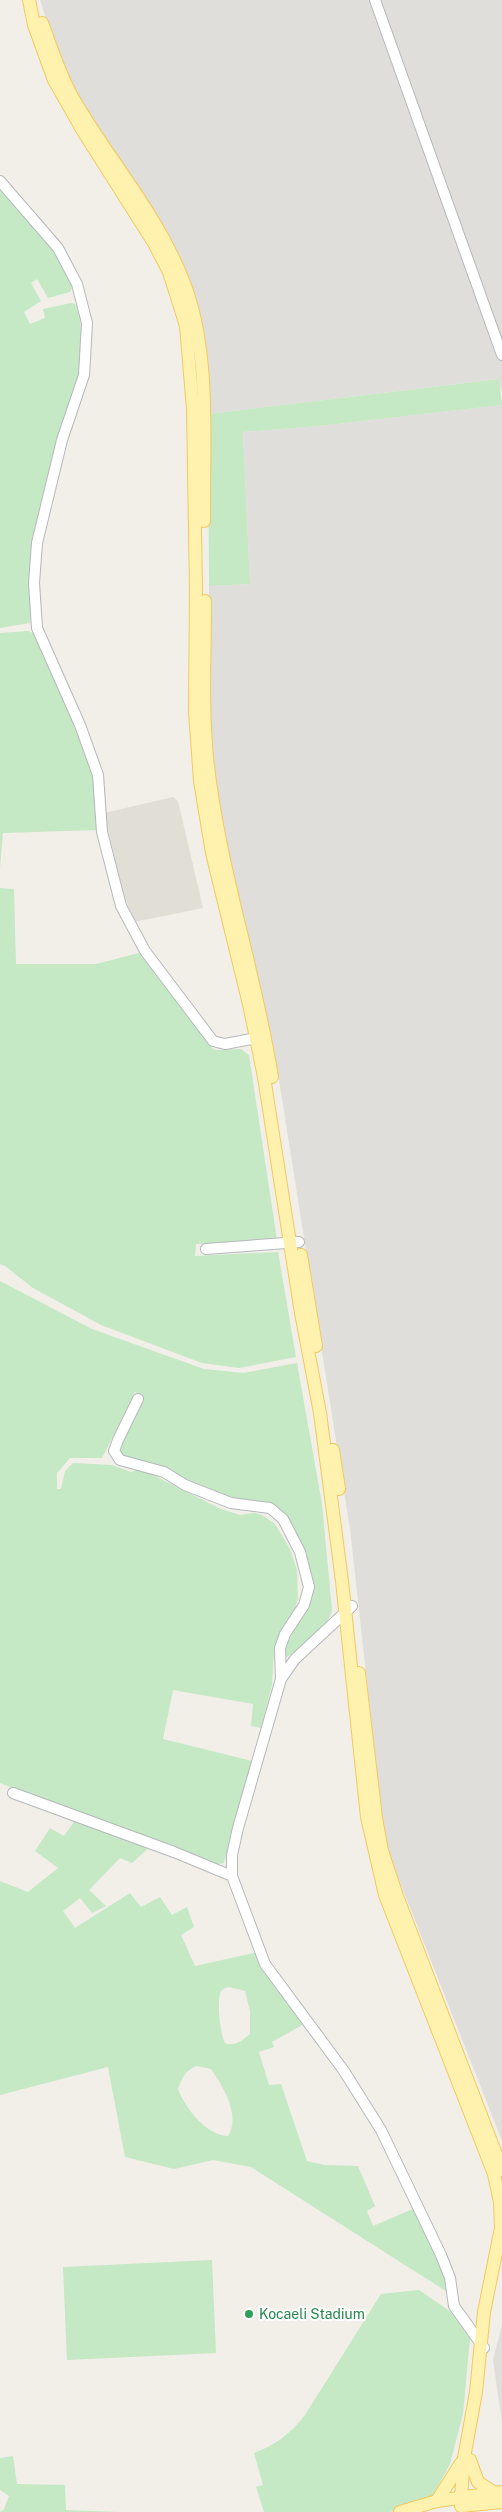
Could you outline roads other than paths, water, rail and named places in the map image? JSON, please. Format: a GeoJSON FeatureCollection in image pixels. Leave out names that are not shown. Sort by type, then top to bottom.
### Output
{"type":"FeatureCollection","features":[{"type":"Feature","properties":{"kind":"main road"},"geometry":{"type":"LineString","coordinates":[[29,0],[34,25],[54,80],[83,131],[154,243],[179,300],[186,326],[193,409],[196,747],[212,853],[261,1037]]}},
{"type":"Feature","properties":{"kind":"main road"},"geometry":{"type":"LineString","coordinates":[[37,0],[42,23],[74,100],[162,236],[183,278],[196,322],[203,414],[208,757],[222,847],[261,1037],[295,1243],[376,1818],[382,1850],[397,1896],[502,2170]]}},
{"type":"Feature","properties":{"kind":"main road"},"geometry":{"type":"LineString","coordinates":[[348,1609],[367,1817],[385,1895],[494,2174],[500,2202],[501,2228],[467,2459],[465,2502]]}},
{"type":"Feature","properties":{"kind":"main road"},"geometry":{"type":"LineString","coordinates":[[483,2347],[502,2260]]}},
{"type":"Feature","properties":{"kind":"main road"},"geometry":{"type":"LineString","coordinates":[[467,2459],[478,2482],[496,2500]]}},
{"type":"Feature","properties":{"kind":"main road"},"geometry":{"type":"LineString","coordinates":[[433,2508],[467,2459]]}},
{"type":"Feature","properties":{"kind":"main road"},"geometry":{"type":"LineString","coordinates":[[400,2512],[465,2502],[496,2500]]}},
{"type":"Feature","properties":{"kind":"street"},"geometry":{"type":"LineString","coordinates":[[375,0],[502,355]]}},
{"type":"Feature","properties":{"kind":"street"},"geometry":{"type":"LineString","coordinates":[[0,181],[58,248],[77,284],[87,324],[84,375],[62,440],[37,543],[34,583],[37,628],[90,751],[98,775],[102,832],[107,860],[121,906],[145,951],[213,1040],[225,1044],[261,1037]]}},
{"type":"Feature","properties":{"kind":"street"},"geometry":{"type":"LineString","coordinates":[[206,1249],[295,1243]]}},
{"type":"Feature","properties":{"kind":"street"},"geometry":{"type":"LineString","coordinates":[[138,1399],[114,1451],[120,1460],[164,1472],[185,1485],[232,1503],[270,1508],[283,1519],[300,1552],[309,1587],[304,1605],[285,1634],[280,1648],[281,1679],[238,1828],[232,1876],[265,1964],[344,2071],[390,2147],[441,2255],[450,2278],[454,2306],[483,2347]]}},
{"type":"Feature","properties":{"kind":"street"},"geometry":{"type":"LineString","coordinates":[[281,1679],[295,1659],[348,1609]]}},
{"type":"Feature","properties":{"kind":"street"},"geometry":{"type":"LineString","coordinates":[[13,1793],[157,1845],[232,1876]]}},
{"type":"Feature","properties":{"kind":"place","name":"Kocaeli Stadium"},"geometry":{"type":"Point","coordinates":[249,2314]}}]}
